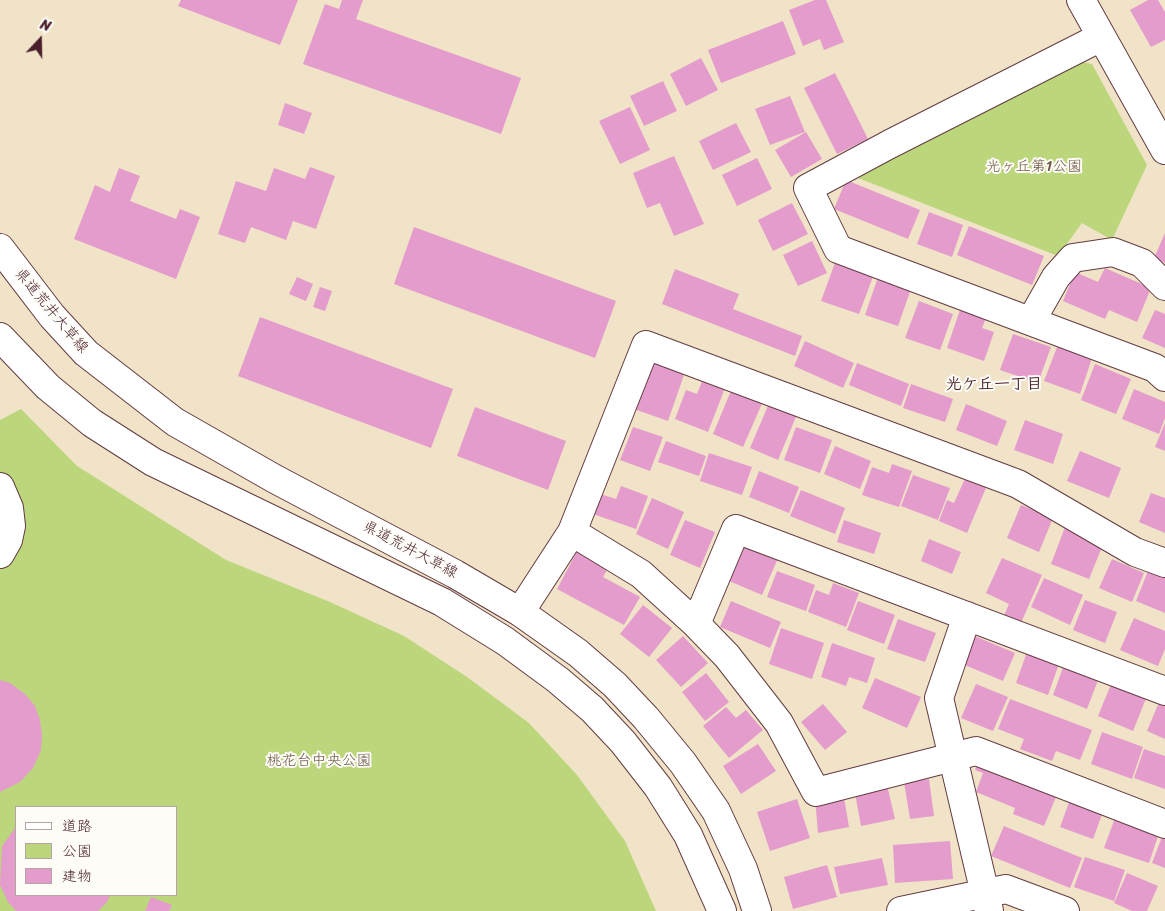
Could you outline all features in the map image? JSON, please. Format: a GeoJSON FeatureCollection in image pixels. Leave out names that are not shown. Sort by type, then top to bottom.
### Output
{"type":"FeatureCollection","features":[{"type":"Feature","properties":{"kind":"street"},"geometry":{"type":"LineString","coordinates":[[1082,0],[1165,150]]}},
{"type":"Feature","properties":{"kind":"street"},"geometry":{"type":"LineString","coordinates":[[1101,37],[890,144],[808,188],[838,249],[1155,368],[1165,376]]}},
{"type":"Feature","properties":{"kind":"street","name":"県道荒井大草線"},"geometry":{"type":"LineString","coordinates":[[0,248],[52,316],[86,353],[175,422],[520,612],[578,653],[614,685],[646,718],[683,763],[716,811],[743,869],[757,911]]}},
{"type":"Feature","properties":{"kind":"street"},"geometry":{"type":"LineString","coordinates":[[1031,321],[1056,277],[1073,258],[1112,252],[1142,263],[1165,286]]}},
{"type":"Feature","properties":{"kind":"street","name":"県道荒井大草線"},"geometry":{"type":"LineString","coordinates":[[0,337],[48,387],[92,423],[153,462],[442,602],[505,641],[558,680],[592,709],[623,742],[658,787],[688,835],[722,911]]}},
{"type":"Feature","properties":{"kind":"street"},"geometry":{"type":"LineString","coordinates":[[520,612],[572,532],[646,345],[1018,484],[1135,552],[1165,563]]}},
{"type":"Feature","properties":{"kind":"street"},"geometry":{"type":"LineString","coordinates":[[0,487],[9,508],[10,526],[8,540],[0,554]]}},
{"type":"Feature","properties":{"kind":"street"},"geometry":{"type":"LineString","coordinates":[[696,624],[736,529],[1165,691]]}},
{"type":"Feature","properties":{"kind":"street"},"geometry":{"type":"LineString","coordinates":[[572,532],[641,574],[696,624],[727,656],[779,723],[816,792],[976,751],[1165,824]]}},
{"type":"Feature","properties":{"kind":"street"},"geometry":{"type":"LineString","coordinates":[[967,616],[939,698],[987,902]]}},
{"type":"Feature","properties":{"kind":"street"},"geometry":{"type":"LineString","coordinates":[[901,911],[987,902],[1006,889],[1065,911]]}},
{"type":"Feature","properties":{"kind":"green space","name":"光ヶ丘第1公園"},"geometry":{"type":"Polygon","coordinates":[[[1082,62],[1092,64],[1147,165],[1112,240],[1082,223],[1058,256],[853,176],[1082,62]]]}},
{"type":"Feature","properties":{"kind":"green space","name":"桃花台中央公園"},"geometry":{"type":"Polygon","coordinates":[[[21,409],[77,466],[226,560],[330,602],[404,636],[467,677],[529,723],[577,775],[625,841],[656,911],[0,911],[0,420],[21,409]]]}},
{"type":"Feature","properties":{"kind":"building"},"geometry":{"type":"Polygon","coordinates":[[[181,0],[298,0],[280,45],[178,6],[181,0]]]}},
{"type":"Feature","properties":{"kind":"building"},"geometry":{"type":"Polygon","coordinates":[[[342,0],[363,0],[356,19],[521,78],[501,134],[303,64],[325,4],[339,9],[342,0]]]}},
{"type":"Feature","properties":{"kind":"building"},"geometry":{"type":"Polygon","coordinates":[[[815,0],[826,0],[844,42],[824,50],[820,39],[803,46],[789,10],[815,0]]]}},
{"type":"Feature","properties":{"kind":"building"},"geometry":{"type":"Polygon","coordinates":[[[1148,0],[1158,0],[1165,12],[1165,40],[1151,47],[1130,10],[1148,0]]]}},
{"type":"Feature","properties":{"kind":"building"},"geometry":{"type":"Polygon","coordinates":[[[783,21],[796,54],[721,83],[708,50],[783,21]]]}},
{"type":"Feature","properties":{"kind":"building"},"geometry":{"type":"Polygon","coordinates":[[[701,58],[718,90],[686,106],[670,74],[701,58]]]}},
{"type":"Feature","properties":{"kind":"building"},"geometry":{"type":"Polygon","coordinates":[[[835,73],[868,139],[837,154],[804,88],[835,73]]]}},
{"type":"Feature","properties":{"kind":"building"},"geometry":{"type":"Polygon","coordinates":[[[663,81],[677,111],[644,126],[630,96],[663,81]]]}},
{"type":"Feature","properties":{"kind":"building"},"geometry":{"type":"Polygon","coordinates":[[[790,96],[805,132],[770,145],[755,109],[790,96]]]}},
{"type":"Feature","properties":{"kind":"building"},"geometry":{"type":"Polygon","coordinates":[[[285,103],[312,113],[304,134],[278,125],[285,103]]]}},
{"type":"Feature","properties":{"kind":"building"},"geometry":{"type":"Polygon","coordinates":[[[630,107],[650,150],[620,164],[599,121],[630,107]]]}},
{"type":"Feature","properties":{"kind":"building"},"geometry":{"type":"Polygon","coordinates":[[[736,123],[751,152],[713,170],[699,141],[736,123]]]}},
{"type":"Feature","properties":{"kind":"building"},"geometry":{"type":"Polygon","coordinates":[[[806,132],[822,159],[791,177],[775,150],[806,132]]]}},
{"type":"Feature","properties":{"kind":"building"},"geometry":{"type":"Polygon","coordinates":[[[674,156],[704,224],[674,236],[660,203],[647,208],[633,173],[674,156]]]}},
{"type":"Feature","properties":{"kind":"building"},"geometry":{"type":"Polygon","coordinates":[[[757,158],[772,189],[737,206],[722,175],[757,158]]]}},
{"type":"Feature","properties":{"kind":"building"},"geometry":{"type":"Polygon","coordinates":[[[310,167],[335,176],[316,229],[293,221],[286,240],[251,227],[245,243],[218,234],[236,181],[266,191],[274,168],[305,179],[310,167]]]}},
{"type":"Feature","properties":{"kind":"building"},"geometry":{"type":"Polygon","coordinates":[[[119,168],[140,176],[130,201],[176,219],[180,209],[200,217],[176,279],[74,239],[95,185],[110,192],[119,168]]]}},
{"type":"Feature","properties":{"kind":"building"},"geometry":{"type":"Polygon","coordinates":[[[846,180],[920,210],[908,239],[834,209],[846,180]]]}},
{"type":"Feature","properties":{"kind":"building"},"geometry":{"type":"Polygon","coordinates":[[[792,203],[808,234],[773,251],[758,220],[792,203]]]}},
{"type":"Feature","properties":{"kind":"building"},"geometry":{"type":"Polygon","coordinates":[[[929,212],[963,225],[952,257],[917,244],[929,212]]]}},
{"type":"Feature","properties":{"kind":"building"},"geometry":{"type":"Polygon","coordinates":[[[969,226],[1044,256],[1032,285],[957,255],[969,226]]]}},
{"type":"Feature","properties":{"kind":"building"},"geometry":{"type":"Polygon","coordinates":[[[414,227],[616,301],[595,358],[394,284],[414,227]]]}},
{"type":"Feature","properties":{"kind":"building"},"geometry":{"type":"Polygon","coordinates":[[[1165,233],[1165,263],[1154,258],[1165,233]]]}},
{"type":"Feature","properties":{"kind":"building"},"geometry":{"type":"Polygon","coordinates":[[[812,241],[827,273],[798,286],[783,255],[812,241]]]}},
{"type":"Feature","properties":{"kind":"building"},"geometry":{"type":"Polygon","coordinates":[[[836,260],[874,274],[859,314],[821,301],[836,260]]]}},
{"type":"Feature","properties":{"kind":"building"},"geometry":{"type":"Polygon","coordinates":[[[1105,268],[1151,288],[1137,322],[1109,310],[1105,319],[1063,301],[1075,272],[1098,282],[1105,268]]]}},
{"type":"Feature","properties":{"kind":"building"},"geometry":{"type":"Polygon","coordinates":[[[675,269],[739,294],[733,309],[802,336],[795,356],[662,304],[675,269]]]}},
{"type":"Feature","properties":{"kind":"building"},"geometry":{"type":"Polygon","coordinates":[[[297,277],[313,284],[306,301],[289,294],[297,277]]]}},
{"type":"Feature","properties":{"kind":"building"},"geometry":{"type":"Polygon","coordinates":[[[878,277],[911,289],[898,326],[865,315],[878,277]]]}},
{"type":"Feature","properties":{"kind":"building"},"geometry":{"type":"Polygon","coordinates":[[[320,287],[332,291],[325,311],[313,307],[320,287]]]}},
{"type":"Feature","properties":{"kind":"building"},"geometry":{"type":"Polygon","coordinates":[[[919,301],[953,314],[940,350],[905,338],[919,301]]]}},
{"type":"Feature","properties":{"kind":"building"},"geometry":{"type":"Polygon","coordinates":[[[962,304],[988,313],[982,328],[994,332],[984,361],[947,348],[962,304]]]}},
{"type":"Feature","properties":{"kind":"building"},"geometry":{"type":"Polygon","coordinates":[[[1155,310],[1165,314],[1165,348],[1142,338],[1155,310]]]}},
{"type":"Feature","properties":{"kind":"building"},"geometry":{"type":"Polygon","coordinates":[[[260,317],[453,389],[431,448],[238,376],[260,317]]]}},
{"type":"Feature","properties":{"kind":"building"},"geometry":{"type":"Polygon","coordinates":[[[1013,334],[1051,347],[1038,383],[1000,370],[1013,334]]]}},
{"type":"Feature","properties":{"kind":"building"},"geometry":{"type":"Polygon","coordinates":[[[805,341],[854,363],[843,388],[794,366],[805,341]]]}},
{"type":"Feature","properties":{"kind":"building"},"geometry":{"type":"Polygon","coordinates":[[[1059,342],[1093,355],[1080,394],[1044,381],[1059,342]]]}},
{"type":"Feature","properties":{"kind":"building"},"geometry":{"type":"Polygon","coordinates":[[[651,357],[686,369],[668,421],[634,409],[651,357]]]}},
{"type":"Feature","properties":{"kind":"building"},"geometry":{"type":"Polygon","coordinates":[[[857,363],[909,384],[901,406],[849,385],[857,363]]]}},
{"type":"Feature","properties":{"kind":"building"},"geometry":{"type":"Polygon","coordinates":[[[1095,364],[1131,379],[1116,414],[1081,400],[1095,364]]]}},
{"type":"Feature","properties":{"kind":"building"},"geometry":{"type":"Polygon","coordinates":[[[703,379],[725,388],[708,432],[675,419],[686,390],[697,394],[703,379]]]}},
{"type":"Feature","properties":{"kind":"building"},"geometry":{"type":"Polygon","coordinates":[[[911,384],[953,399],[945,422],[903,408],[911,384]]]}},
{"type":"Feature","properties":{"kind":"building"},"geometry":{"type":"Polygon","coordinates":[[[733,386],[764,399],[743,447],[713,434],[733,386]]]}},
{"type":"Feature","properties":{"kind":"building"},"geometry":{"type":"Polygon","coordinates":[[[1134,389],[1165,402],[1165,418],[1159,434],[1122,419],[1134,389]]]}},
{"type":"Feature","properties":{"kind":"building"},"geometry":{"type":"Polygon","coordinates":[[[770,401],[798,412],[778,460],[750,448],[770,401]]]}},
{"type":"Feature","properties":{"kind":"building"},"geometry":{"type":"Polygon","coordinates":[[[966,404],[1007,421],[997,446],[956,430],[966,404]]]}},
{"type":"Feature","properties":{"kind":"building"},"geometry":{"type":"Polygon","coordinates":[[[475,407],[566,441],[548,490],[457,456],[475,407]]]}},
{"type":"Feature","properties":{"kind":"building"},"geometry":{"type":"Polygon","coordinates":[[[1025,420],[1063,434],[1053,464],[1014,450],[1025,420]]]}},
{"type":"Feature","properties":{"kind":"building"},"geometry":{"type":"Polygon","coordinates":[[[1165,423],[1165,451],[1155,447],[1165,423]]]}},
{"type":"Feature","properties":{"kind":"building"},"geometry":{"type":"Polygon","coordinates":[[[633,427],[663,437],[650,471],[620,460],[633,427]]]}},
{"type":"Feature","properties":{"kind":"building"},"geometry":{"type":"Polygon","coordinates":[[[796,427],[832,440],[820,473],[784,460],[796,427]]]}},
{"type":"Feature","properties":{"kind":"building"},"geometry":{"type":"Polygon","coordinates":[[[666,441],[706,456],[699,476],[658,462],[666,441]]]}},
{"type":"Feature","properties":{"kind":"building"},"geometry":{"type":"Polygon","coordinates":[[[835,446],[871,461],[860,489],[824,474],[835,446]]]}},
{"type":"Feature","properties":{"kind":"building"},"geometry":{"type":"Polygon","coordinates":[[[1080,451],[1121,468],[1109,498],[1067,481],[1080,451]]]}},
{"type":"Feature","properties":{"kind":"building"},"geometry":{"type":"Polygon","coordinates":[[[709,453],[752,467],[742,495],[700,481],[709,453]]]}},
{"type":"Feature","properties":{"kind":"building"},"geometry":{"type":"Polygon","coordinates":[[[892,464],[912,471],[899,507],[862,495],[872,467],[889,473],[892,464]]]}},
{"type":"Feature","properties":{"kind":"building"},"geometry":{"type":"Polygon","coordinates":[[[759,471],[799,487],[789,513],[749,497],[759,471]]]}},
{"type":"Feature","properties":{"kind":"building"},"geometry":{"type":"Polygon","coordinates":[[[967,474],[988,483],[967,533],[939,521],[947,500],[954,503],[967,474]]]}},
{"type":"Feature","properties":{"kind":"building"},"geometry":{"type":"Polygon","coordinates":[[[913,475],[950,488],[938,520],[901,506],[913,475]]]}},
{"type":"Feature","properties":{"kind":"building"},"geometry":{"type":"Polygon","coordinates":[[[621,486],[648,496],[636,529],[590,513],[597,493],[616,499],[621,486]]]}},
{"type":"Feature","properties":{"kind":"building"},"geometry":{"type":"Polygon","coordinates":[[[801,490],[845,508],[835,534],[790,516],[801,490]]]}},
{"type":"Feature","properties":{"kind":"building"},"geometry":{"type":"Polygon","coordinates":[[[1151,493],[1165,498],[1165,533],[1139,522],[1151,493]]]}},
{"type":"Feature","properties":{"kind":"building"},"geometry":{"type":"Polygon","coordinates":[[[652,498],[684,512],[668,549],[636,534],[652,498]]]}},
{"type":"Feature","properties":{"kind":"building"},"geometry":{"type":"Polygon","coordinates":[[[1021,505],[1053,518],[1039,552],[1007,538],[1021,505]]]}},
{"type":"Feature","properties":{"kind":"building"},"geometry":{"type":"Polygon","coordinates":[[[685,520],[715,532],[700,568],[670,555],[685,520]]]}},
{"type":"Feature","properties":{"kind":"building"},"geometry":{"type":"Polygon","coordinates":[[[844,520],[881,533],[874,554],[837,542],[844,520]]]}},
{"type":"Feature","properties":{"kind":"building"},"geometry":{"type":"Polygon","coordinates":[[[1065,527],[1104,542],[1089,579],[1051,564],[1065,527]]]}},
{"type":"Feature","properties":{"kind":"building"},"geometry":{"type":"Polygon","coordinates":[[[738,539],[779,556],[762,595],[722,578],[738,539]]]}},
{"type":"Feature","properties":{"kind":"building"},"geometry":{"type":"Polygon","coordinates":[[[929,539],[961,552],[952,574],[921,561],[929,539]]]}},
{"type":"Feature","properties":{"kind":"building"},"geometry":{"type":"Polygon","coordinates":[[[581,544],[612,561],[603,577],[640,597],[624,625],[557,589],[581,544]]]}},
{"type":"Feature","properties":{"kind":"building"},"geometry":{"type":"Polygon","coordinates":[[[1002,558],[1042,575],[1017,632],[1000,625],[1009,604],[986,593],[1002,558]]]}},
{"type":"Feature","properties":{"kind":"building"},"geometry":{"type":"Polygon","coordinates":[[[1112,559],[1144,573],[1132,602],[1099,588],[1112,559]]]}},
{"type":"Feature","properties":{"kind":"building"},"geometry":{"type":"Polygon","coordinates":[[[777,571],[815,585],[806,611],[767,597],[777,571]]]}},
{"type":"Feature","properties":{"kind":"building"},"geometry":{"type":"Polygon","coordinates":[[[1148,571],[1165,578],[1165,613],[1136,601],[1148,571]]]}},
{"type":"Feature","properties":{"kind":"building"},"geometry":{"type":"Polygon","coordinates":[[[1044,578],[1083,595],[1070,625],[1031,607],[1044,578]]]}},
{"type":"Feature","properties":{"kind":"building"},"geometry":{"type":"Polygon","coordinates":[[[833,583],[859,593],[846,627],[808,612],[816,590],[829,595],[833,583]]]}},
{"type":"Feature","properties":{"kind":"building"},"geometry":{"type":"Polygon","coordinates":[[[1085,600],[1117,612],[1105,643],[1073,630],[1085,600]]]}},
{"type":"Feature","properties":{"kind":"building"},"geometry":{"type":"Polygon","coordinates":[[[731,601],[781,622],[770,648],[720,627],[731,601]]]}},
{"type":"Feature","properties":{"kind":"building"},"geometry":{"type":"Polygon","coordinates":[[[858,601],[895,615],[884,644],[847,630],[858,601]]]}},
{"type":"Feature","properties":{"kind":"building"},"geometry":{"type":"Polygon","coordinates":[[[643,605],[672,628],[649,657],[620,634],[643,605]]]}},
{"type":"Feature","properties":{"kind":"building"},"geometry":{"type":"Polygon","coordinates":[[[1134,618],[1165,631],[1165,649],[1158,666],[1120,650],[1134,618]]]}},
{"type":"Feature","properties":{"kind":"building"},"geometry":{"type":"Polygon","coordinates":[[[898,619],[936,633],[925,662],[887,649],[898,619]]]}},
{"type":"Feature","properties":{"kind":"building"},"geometry":{"type":"Polygon","coordinates":[[[781,628],[824,643],[812,679],[769,664],[781,628]]]}},
{"type":"Feature","properties":{"kind":"building"},"geometry":{"type":"Polygon","coordinates":[[[972,635],[1015,653],[1003,681],[960,663],[972,635]]]}},
{"type":"Feature","properties":{"kind":"building"},"geometry":{"type":"Polygon","coordinates":[[[683,636],[708,663],[681,687],[656,660],[683,636]]]}},
{"type":"Feature","properties":{"kind":"building"},"geometry":{"type":"Polygon","coordinates":[[[832,643],[875,658],[867,683],[849,677],[846,686],[821,677],[832,643]]]}},
{"type":"Feature","properties":{"kind":"building"},"geometry":{"type":"Polygon","coordinates":[[[1028,649],[1060,661],[1048,695],[1016,683],[1028,649]]]}},
{"type":"Feature","properties":{"kind":"building"},"geometry":{"type":"Polygon","coordinates":[[[1065,662],[1100,675],[1087,709],[1053,695],[1065,662]]]}},
{"type":"Feature","properties":{"kind":"building"},"geometry":{"type":"Polygon","coordinates":[[[706,673],[729,702],[705,721],[682,692],[706,673]]]}},
{"type":"Feature","properties":{"kind":"building"},"geometry":{"type":"Polygon","coordinates":[[[1114,677],[1149,691],[1133,731],[1098,716],[1114,677]]]}},
{"type":"Feature","properties":{"kind":"building"},"geometry":{"type":"Polygon","coordinates":[[[875,678],[921,697],[907,728],[862,708],[875,678]]]}},
{"type":"Feature","properties":{"kind":"building"},"geometry":{"type":"Polygon","coordinates":[[[0,680],[10,683],[25,694],[35,706],[40,720],[42,735],[41,750],[33,768],[20,782],[0,792],[0,680]]]}},
{"type":"Feature","properties":{"kind":"building"},"geometry":{"type":"Polygon","coordinates":[[[976,684],[1008,697],[993,731],[961,718],[976,684]]]}},
{"type":"Feature","properties":{"kind":"building"},"geometry":{"type":"Polygon","coordinates":[[[1162,695],[1165,696],[1165,739],[1147,731],[1162,695]]]}},
{"type":"Feature","properties":{"kind":"building"},"geometry":{"type":"Polygon","coordinates":[[[1010,699],[1092,730],[1080,760],[1056,751],[1052,761],[1020,749],[1024,739],[998,729],[1010,699]]]}},
{"type":"Feature","properties":{"kind":"building"},"geometry":{"type":"Polygon","coordinates":[[[823,704],[847,732],[825,750],[801,722],[823,704]]]}},
{"type":"Feature","properties":{"kind":"building"},"geometry":{"type":"Polygon","coordinates":[[[726,707],[736,718],[746,710],[763,730],[729,758],[703,726],[726,707]]]}},
{"type":"Feature","properties":{"kind":"building"},"geometry":{"type":"Polygon","coordinates":[[[1102,732],[1143,747],[1132,779],[1091,764],[1102,732]]]}},
{"type":"Feature","properties":{"kind":"building"},"geometry":{"type":"Polygon","coordinates":[[[758,744],[776,771],[741,794],[723,766],[758,744]]]}},
{"type":"Feature","properties":{"kind":"building"},"geometry":{"type":"Polygon","coordinates":[[[1144,749],[1165,756],[1165,789],[1134,778],[1144,749]]]}},
{"type":"Feature","properties":{"kind":"building"},"geometry":{"type":"Polygon","coordinates":[[[982,753],[1061,785],[1044,826],[1013,814],[1015,808],[976,792],[983,773],[975,770],[982,753]]]}},
{"type":"Feature","properties":{"kind":"building"},"geometry":{"type":"Polygon","coordinates":[[[929,779],[934,816],[910,819],[904,782],[929,779]]]}},
{"type":"Feature","properties":{"kind":"building"},"geometry":{"type":"Polygon","coordinates":[[[886,781],[895,819],[861,826],[854,788],[886,781]]]}},
{"type":"Feature","properties":{"kind":"building"},"geometry":{"type":"Polygon","coordinates":[[[843,791],[849,827],[818,833],[815,798],[843,791]]]}},
{"type":"Feature","properties":{"kind":"building"},"geometry":{"type":"Polygon","coordinates":[[[1071,797],[1104,809],[1093,839],[1060,827],[1071,797]]]}},
{"type":"Feature","properties":{"kind":"building"},"geometry":{"type":"Polygon","coordinates":[[[797,799],[810,838],[770,851],[757,812],[797,799]]]}},
{"type":"Feature","properties":{"kind":"building"},"geometry":{"type":"Polygon","coordinates":[[[1119,807],[1162,824],[1149,863],[1104,848],[1119,807]]]}},
{"type":"Feature","properties":{"kind":"building"},"geometry":{"type":"Polygon","coordinates":[[[1004,826],[1082,858],[1070,888],[991,856],[1004,826]]]}},
{"type":"Feature","properties":{"kind":"building"},"geometry":{"type":"Polygon","coordinates":[[[15,828],[15,896],[110,896],[107,902],[98,911],[16,911],[8,902],[0,885],[2,846],[15,828]]]}},
{"type":"Feature","properties":{"kind":"building"},"geometry":{"type":"Polygon","coordinates":[[[1165,829],[1165,868],[1152,863],[1165,829]]]}},
{"type":"Feature","properties":{"kind":"building"},"geometry":{"type":"Polygon","coordinates":[[[950,841],[953,879],[895,883],[893,845],[950,841]]]}},
{"type":"Feature","properties":{"kind":"building"},"geometry":{"type":"Polygon","coordinates":[[[1085,857],[1125,870],[1114,901],[1074,887],[1085,857]]]}},
{"type":"Feature","properties":{"kind":"building"},"geometry":{"type":"Polygon","coordinates":[[[882,858],[888,885],[840,894],[834,867],[882,858]]]}},
{"type":"Feature","properties":{"kind":"building"},"geometry":{"type":"Polygon","coordinates":[[[827,865],[837,897],[793,909],[784,877],[827,865]]]}},
{"type":"Feature","properties":{"kind":"building"},"geometry":{"type":"Polygon","coordinates":[[[1127,873],[1158,886],[1147,911],[1132,911],[1114,903],[1127,873]]]}},
{"type":"Feature","properties":{"kind":"building"},"geometry":{"type":"Polygon","coordinates":[[[151,897],[172,905],[169,911],[145,911],[151,897]]]}},
{"type":"Feature","properties":{"kind":"district","name":"光ケ丘一丁目"},"geometry":{"type":"Point","coordinates":[994,385]}}]}
